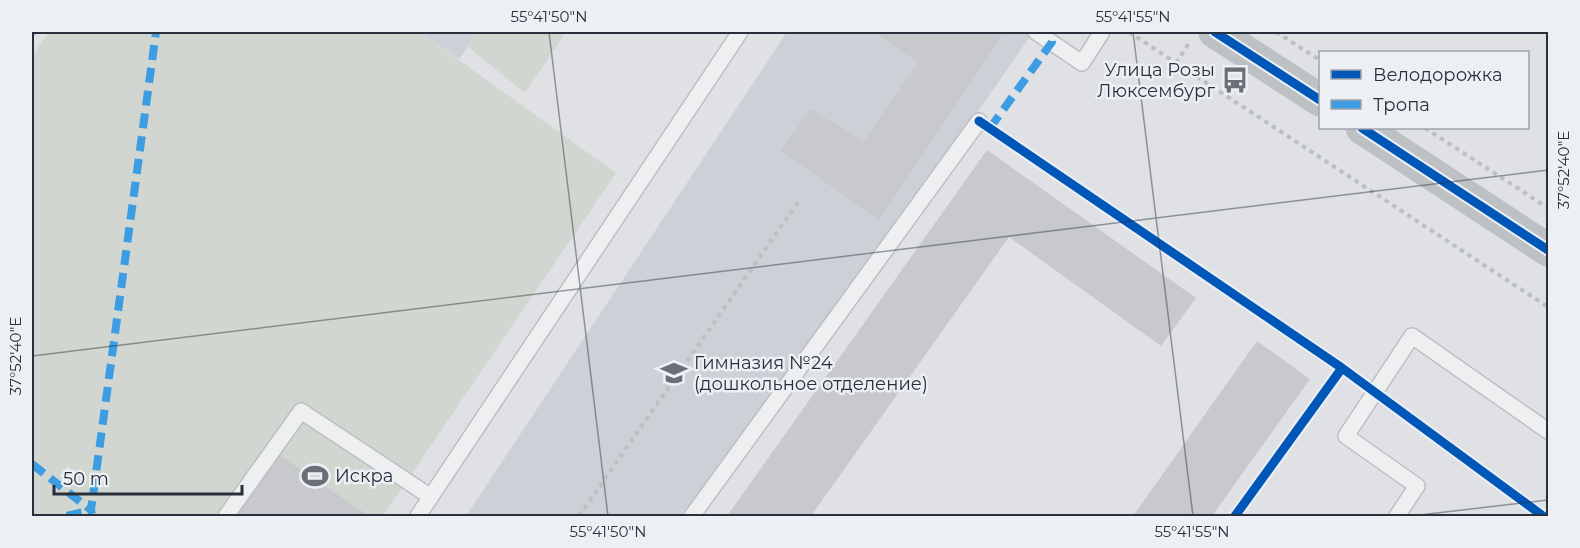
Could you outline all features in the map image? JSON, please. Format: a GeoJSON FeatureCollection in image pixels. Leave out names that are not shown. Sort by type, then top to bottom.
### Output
{"type":"FeatureCollection","features":[{"type":"Feature","properties":{"kind":"street"},"geometry":{"type":"LineString","coordinates":[[1203,35],[1319,99]]}},
{"type":"Feature","properties":{"kind":"street"},"geometry":{"type":"LineString","coordinates":[[1364,129],[1548,250]]}},
{"type":"Feature","properties":{"kind":"lane"},"geometry":{"type":"LineString","coordinates":[[418,516],[740,32]]}},
{"type":"Feature","properties":{"kind":"lane"},"geometry":{"type":"LineString","coordinates":[[1036,32],[1082,63],[1099,36],[1082,32]]}},
{"type":"Feature","properties":{"kind":"lane"},"geometry":{"type":"LineString","coordinates":[[692,516],[979,121]]}},
{"type":"Feature","properties":{"kind":"lane"},"geometry":{"type":"LineString","coordinates":[[1397,516],[1417,486],[1346,436],[1412,336],[1548,431]]}},
{"type":"Feature","properties":{"kind":"lane"},"geometry":{"type":"LineString","coordinates":[[226,516],[301,411],[431,497]]}},
{"type":"Feature","properties":{"kind":"path"},"geometry":{"type":"LineString","coordinates":[[32,36],[35,32]]}},
{"type":"Feature","properties":{"kind":"path"},"geometry":{"type":"LineString","coordinates":[[1129,32],[1548,307]]}},
{"type":"Feature","properties":{"kind":"path"},"geometry":{"type":"LineString","coordinates":[[1276,32],[1319,59]]}},
{"type":"Feature","properties":{"kind":"path"},"geometry":{"type":"LineString","coordinates":[[1176,63],[1203,35]]}},
{"type":"Feature","properties":{"kind":"path"},"geometry":{"type":"LineString","coordinates":[[1427,129],[1548,208]]}},
{"type":"Feature","properties":{"kind":"path"},"geometry":{"type":"LineString","coordinates":[[579,516],[801,198]]}},
{"type":"Feature","properties":{"kind":"shaded area"},"geometry":{"type":"Polygon","coordinates":[[[49,32],[420,32],[616,173],[383,516],[32,516],[32,56],[49,32]]]}},
{"type":"Feature","properties":{"kind":"shaded area"},"geometry":{"type":"Polygon","coordinates":[[[420,32],[478,32],[459,59],[420,32]]]}},
{"type":"Feature","properties":{"kind":"shaded area"},"geometry":{"type":"Polygon","coordinates":[[[478,32],[566,32],[525,93],[468,47],[478,32]]]}},
{"type":"Feature","properties":{"kind":"shaded area","name":"Гимназия №24 (дошкольное отделение)"},"geometry":{"type":"Polygon","coordinates":[[[787,32],[1033,32],[920,195],[681,516],[466,516],[787,32]]]}},
{"type":"Feature","properties":{"kind":"building"},"geometry":{"type":"Polygon","coordinates":[[[875,32],[1004,32],[879,220],[781,151],[810,109],[864,141],[918,63],[875,32]]]}},
{"type":"Feature","properties":{"kind":"building"},"geometry":{"type":"Polygon","coordinates":[[[987,150],[1196,298],[1161,346],[1009,237],[811,516],[727,516],[987,150]]]}},
{"type":"Feature","properties":{"kind":"building"},"geometry":{"type":"Polygon","coordinates":[[[1257,341],[1310,379],[1212,516],[1133,516],[1257,341]]]}},
{"type":"Feature","properties":{"kind":"building"},"geometry":{"type":"Polygon","coordinates":[[[278,454],[369,516],[235,516],[278,454]]]}},
{"type":"Feature","properties":{"kind":"marked path"},"geometry":{"type":"LineString","coordinates":[[32,464],[91,510],[156,32]]}},
{"type":"Feature","properties":{"kind":"marked path"},"geometry":{"type":"LineString","coordinates":[[990,128],[1052,42],[1051,32]]}},
{"type":"Feature","properties":{"kind":"marked path"},"geometry":{"type":"LineString","coordinates":[[67,516],[91,510],[92,514]]}},
{"type":"Feature","properties":{"kind":"cycle path"},"geometry":{"type":"LineString","coordinates":[[1215,32],[1319,99]]}},
{"type":"Feature","properties":{"kind":"cycle path"},"geometry":{"type":"LineString","coordinates":[[979,121],[1342,368],[1235,516]]}},
{"type":"Feature","properties":{"kind":"cycle path"},"geometry":{"type":"LineString","coordinates":[[1364,129],[1548,250]]}},
{"type":"Feature","properties":{"kind":"cycle path"},"geometry":{"type":"LineString","coordinates":[[1342,368],[1543,516]]}},
{"type":"Feature","properties":{"kind":"place","name":"Улица Розы Люксембург"},"geometry":{"type":"Point","coordinates":[1235,80]}},
{"type":"Feature","properties":{"kind":"place","name":"Гимназия №24 (дошкольное отделение)"},"geometry":{"type":"Point","coordinates":[674,373]}},
{"type":"Feature","properties":{"kind":"place","name":"Искра"},"geometry":{"type":"Point","coordinates":[315,476]}}]}
